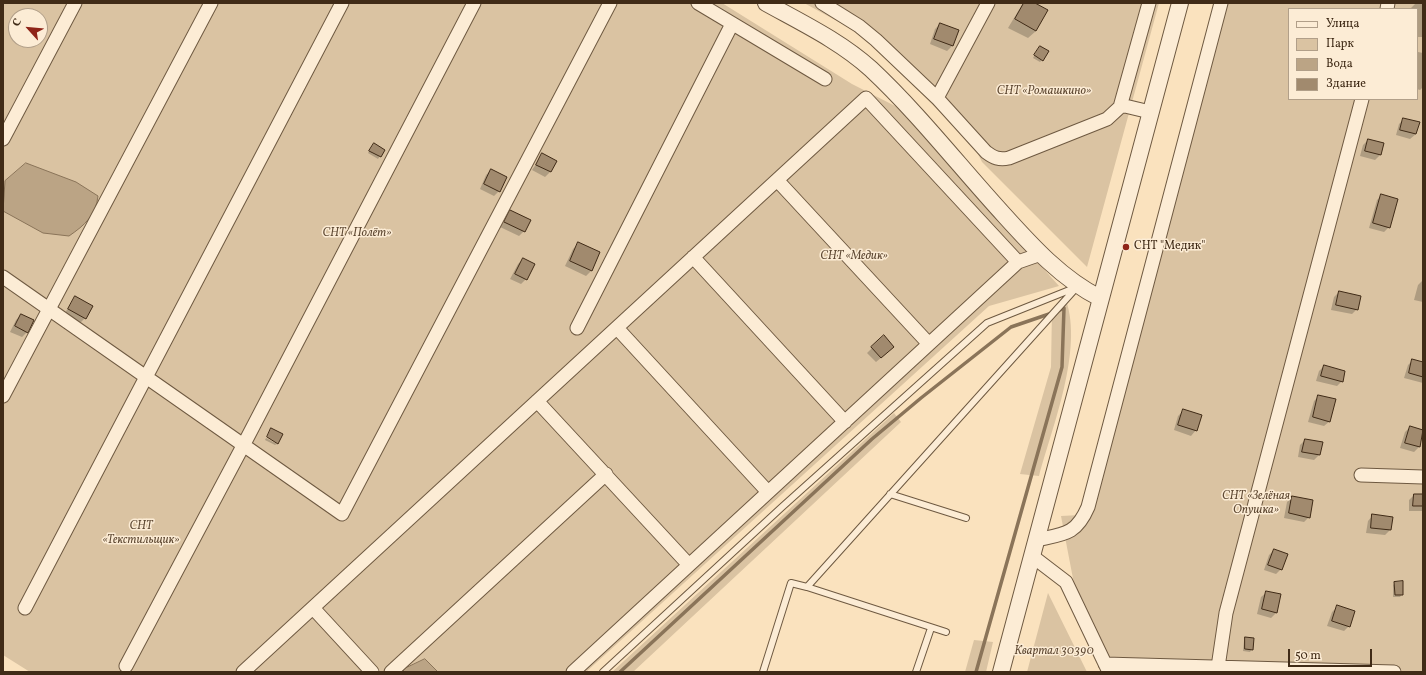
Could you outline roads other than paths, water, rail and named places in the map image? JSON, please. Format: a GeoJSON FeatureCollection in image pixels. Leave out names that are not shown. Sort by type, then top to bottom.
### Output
{"type":"FeatureCollection","features":[{"type":"Feature","properties":{"kind":"street"},"geometry":{"type":"LineString","coordinates":[[3,139],[74,3]]}},
{"type":"Feature","properties":{"kind":"street"},"geometry":{"type":"LineString","coordinates":[[3,396],[211,3]]}},
{"type":"Feature","properties":{"kind":"street"},"geometry":{"type":"LineString","coordinates":[[25,608],[342,3]]}},
{"type":"Feature","properties":{"kind":"street"},"geometry":{"type":"LineString","coordinates":[[126,666],[244,444],[474,3]]}},
{"type":"Feature","properties":{"kind":"street"},"geometry":{"type":"LineString","coordinates":[[3,277],[244,444],[342,514],[610,3]]}},
{"type":"Feature","properties":{"kind":"street"},"geometry":{"type":"LineString","coordinates":[[698,3],[825,79]]}},
{"type":"Feature","properties":{"kind":"street"},"geometry":{"type":"LineString","coordinates":[[766,3],[831,39],[871,69],[997,208],[1041,254],[1078,286],[1100,298]]}},
{"type":"Feature","properties":{"kind":"street"},"geometry":{"type":"LineString","coordinates":[[822,3],[859,26],[936,98],[986,152],[992,157],[1000,160],[1009,158],[1107,119],[1120,107],[1149,3]]}},
{"type":"Feature","properties":{"kind":"street"},"geometry":{"type":"LineString","coordinates":[[936,98],[988,3]]}},
{"type":"Feature","properties":{"kind":"street"},"geometry":{"type":"LineString","coordinates":[[1001,672],[1180,3]]}},
{"type":"Feature","properties":{"kind":"street"},"geometry":{"type":"LineString","coordinates":[[1036,540],[1064,533],[1076,528],[1088,507],[1221,3]]}},
{"type":"Feature","properties":{"kind":"street"},"geometry":{"type":"LineString","coordinates":[[577,328],[732,24]]}},
{"type":"Feature","properties":{"kind":"street"},"geometry":{"type":"LineString","coordinates":[[243,672],[866,98],[1018,262]]}},
{"type":"Feature","properties":{"kind":"street"},"geometry":{"type":"LineString","coordinates":[[1218,667],[1226,613],[1362,100]]}},
{"type":"Feature","properties":{"kind":"street"},"geometry":{"type":"LineString","coordinates":[[1120,107],[1125,106],[1150,112]]}},
{"type":"Feature","properties":{"kind":"street"},"geometry":{"type":"LineString","coordinates":[[777,180],[928,344]]}},
{"type":"Feature","properties":{"kind":"street"},"geometry":{"type":"LineString","coordinates":[[573,672],[1018,262],[1041,254]]}},
{"type":"Feature","properties":{"kind":"street"},"geometry":{"type":"LineString","coordinates":[[693,257],[845,422]]}},
{"type":"Feature","properties":{"kind":"street"},"geometry":{"type":"LineString","coordinates":[[617,328],[768,492]]}},
{"type":"Feature","properties":{"kind":"street"},"geometry":{"type":"LineString","coordinates":[[537,401],[606,474],[689,566]]}},
{"type":"Feature","properties":{"kind":"street"},"geometry":{"type":"LineString","coordinates":[[391,672],[606,474]]}},
{"type":"Feature","properties":{"kind":"street"},"geometry":{"type":"LineString","coordinates":[[1361,475],[1423,477]]}},
{"type":"Feature","properties":{"kind":"street"},"geometry":{"type":"LineString","coordinates":[[1032,556],[1066,582],[1107,668],[1218,667],[1394,672]]}},
{"type":"Feature","properties":{"kind":"street"},"geometry":{"type":"LineString","coordinates":[[313,608],[372,672]]}},
{"type":"Feature","properties":{"kind":"lane"},"geometry":{"type":"LineString","coordinates":[[807,587],[1078,286]]}},
{"type":"Feature","properties":{"kind":"lane"},"geometry":{"type":"LineString","coordinates":[[603,672],[788,502],[987,323],[1078,286]]}},
{"type":"Feature","properties":{"kind":"lane"},"geometry":{"type":"LineString","coordinates":[[890,494],[966,518]]}},
{"type":"Feature","properties":{"kind":"lane"},"geometry":{"type":"LineString","coordinates":[[763,672],[791,583],[946,632]]}},
{"type":"Feature","properties":{"kind":"lane"},"geometry":{"type":"LineString","coordinates":[[916,672],[931,628]]}},
{"type":"Feature","properties":{"kind":"water"},"geometry":{"type":"Polygon","coordinates":[[[26,163],[76,182],[98,196],[95,209],[85,224],[69,236],[43,233],[3,211],[5,181],[26,163]]]}},
{"type":"Feature","properties":{"kind":"water"},"geometry":{"type":"Polygon","coordinates":[[[425,659],[438,672],[403,672],[404,669],[425,659]]]}},
{"type":"Feature","properties":{"kind":"waterway"},"geometry":{"type":"LineString","coordinates":[[976,672],[1062,367],[1064,308],[1058,311]]}},
{"type":"Feature","properties":{"kind":"waterway"},"geometry":{"type":"LineString","coordinates":[[620,672],[872,439],[921,398],[1011,327],[1052,313]]}},
{"type":"Feature","properties":{"kind":"place","name":"СНТ \"Медик\""},"geometry":{"type":"Point","coordinates":[1126,247]}},
{"type":"Feature","properties":{"kind":"park label","name":"СНТ «Ромашкино»"},"geometry":{"type":"Point","coordinates":[1044,92]}},
{"type":"Feature","properties":{"kind":"park label","name":"СНТ «Полёт»"},"geometry":{"type":"Point","coordinates":[357,234]}},
{"type":"Feature","properties":{"kind":"park label","name":"СНТ «Медик»"},"geometry":{"type":"Point","coordinates":[854,257]}},
{"type":"Feature","properties":{"kind":"park label","name":"СНТ «Зелёная Опушка»"},"geometry":{"type":"Point","coordinates":[1256,504]}},
{"type":"Feature","properties":{"kind":"park label","name":"СНТ «Текстильщик»"},"geometry":{"type":"Point","coordinates":[141,534]}},
{"type":"Feature","properties":{"kind":"park label","name":"Квартал 30390"},"geometry":{"type":"Point","coordinates":[1054,652]}}]}
